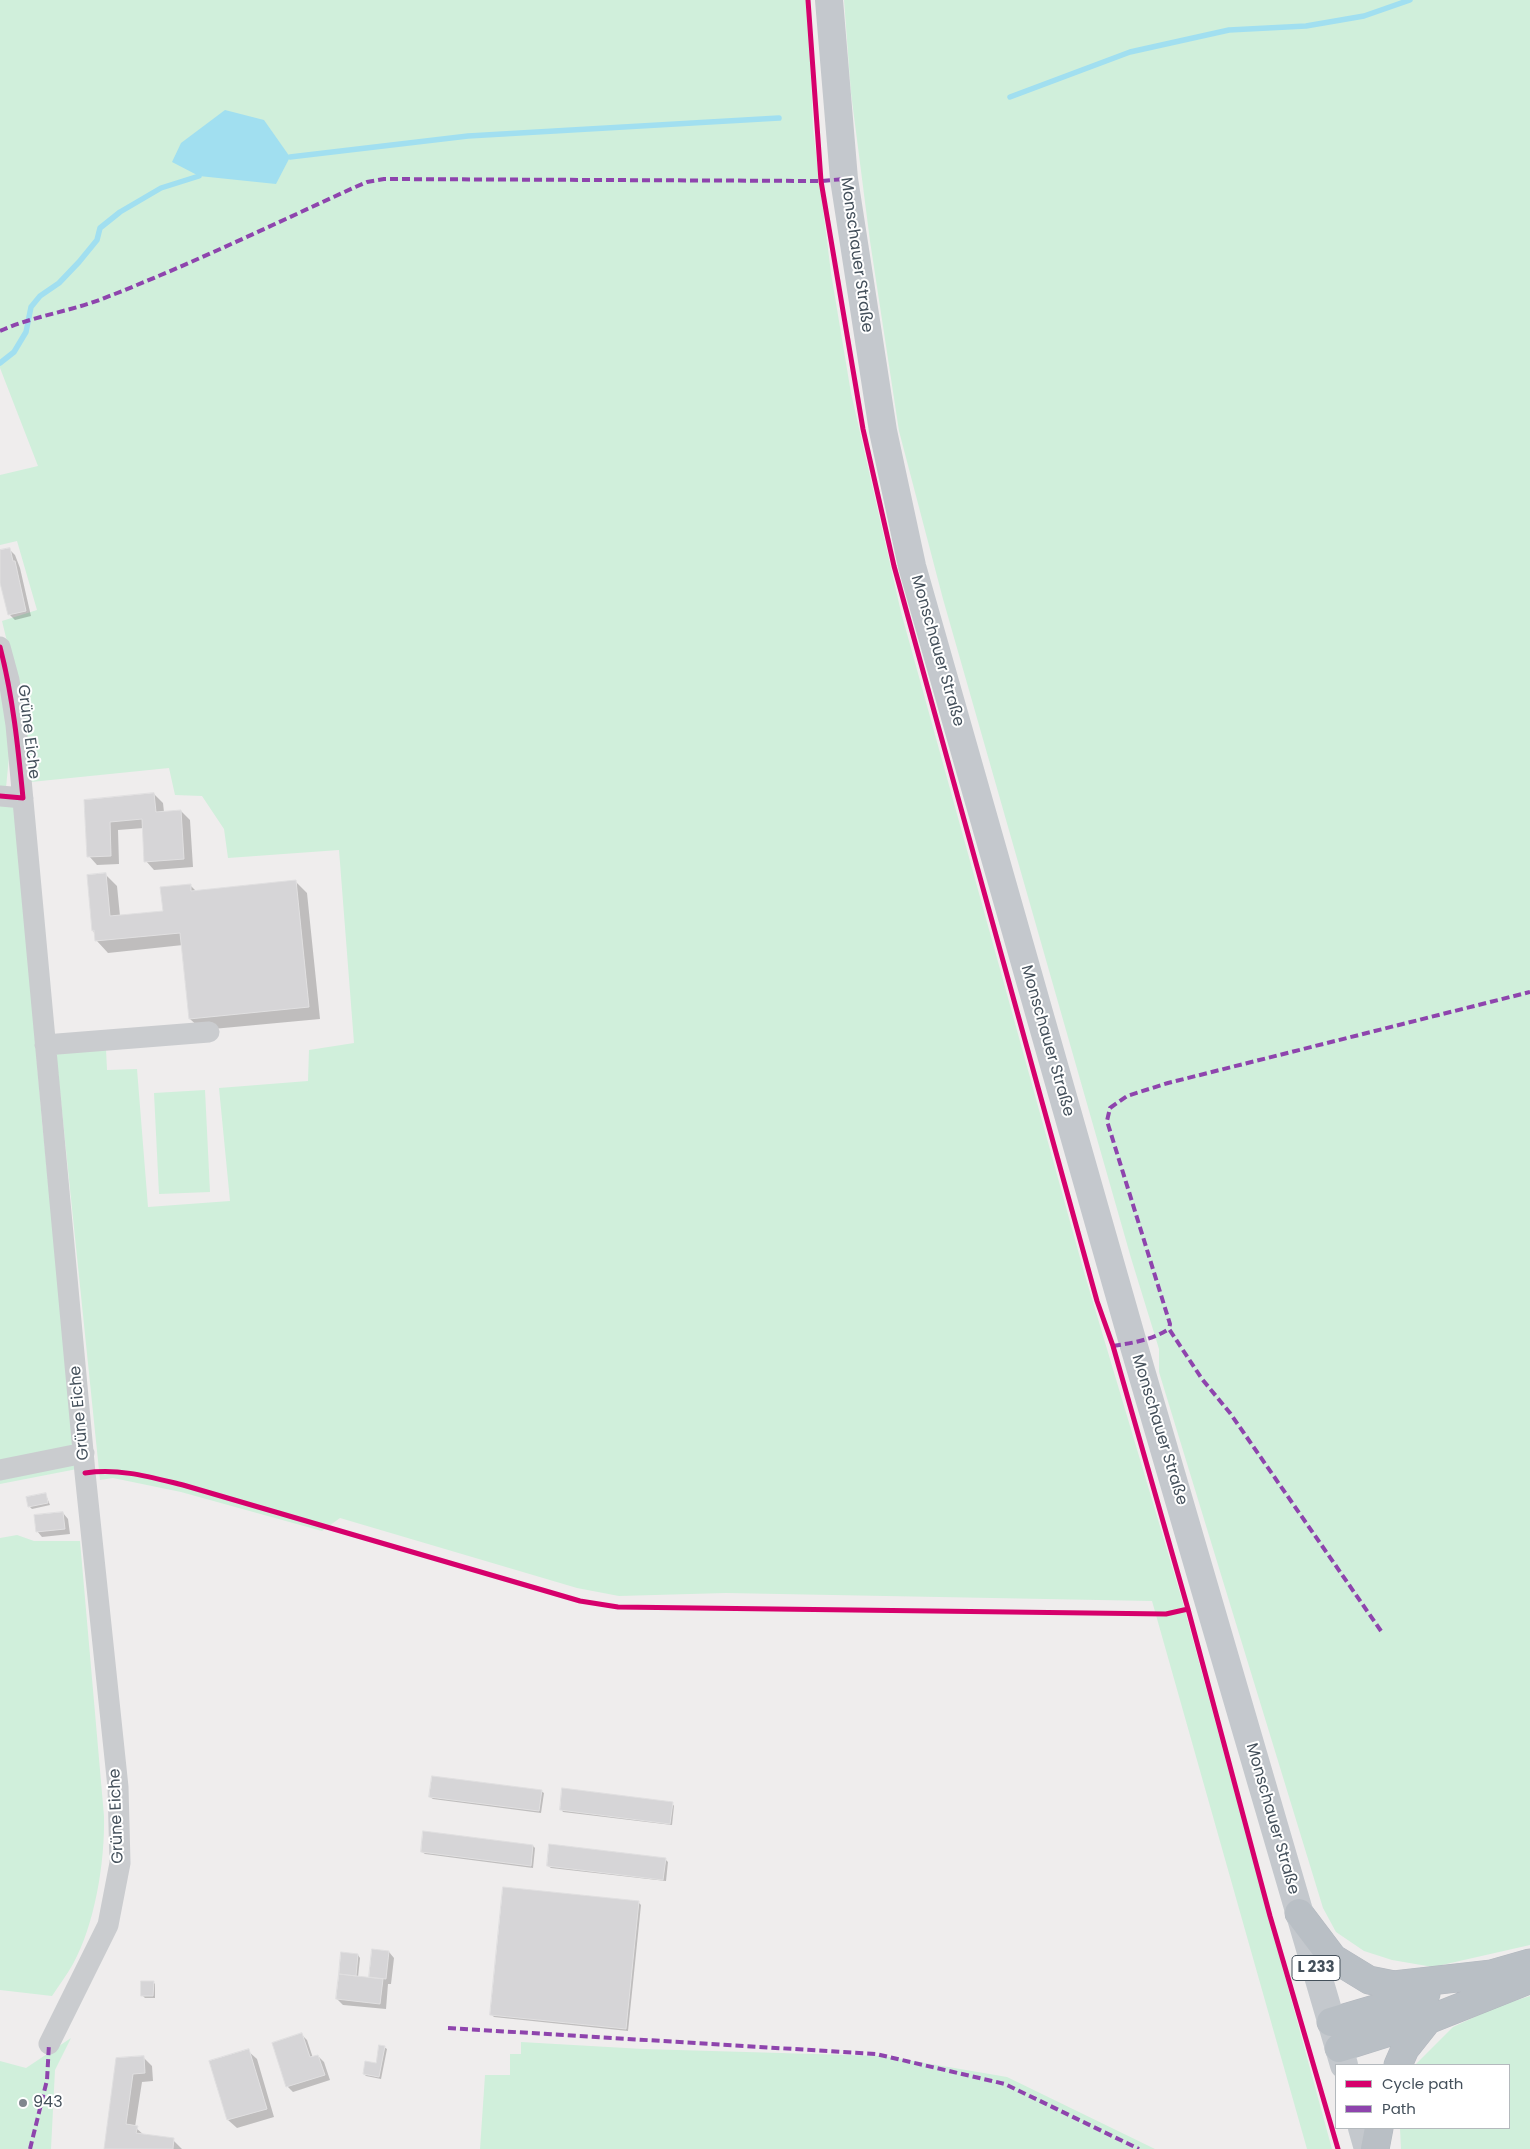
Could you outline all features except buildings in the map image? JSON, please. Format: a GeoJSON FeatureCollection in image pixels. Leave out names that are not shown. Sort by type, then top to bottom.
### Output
{"type":"FeatureCollection","features":[{"type":"Feature","properties":{"kind":"highway"},"geometry":{"type":"LineString","coordinates":[[1300,1913],[1333,1958],[1369,1980],[1394,1985],[1492,1974]]}},
{"type":"Feature","properties":{"kind":"highway"},"geometry":{"type":"LineString","coordinates":[[1332,2022],[1530,1964]]}},
{"type":"Feature","properties":{"kind":"highway"},"geometry":{"type":"LineString","coordinates":[[1342,2057],[1428,2020],[1530,1980]]}},
{"type":"Feature","properties":{"kind":"highway"},"geometry":{"type":"LineString","coordinates":[[1398,2064],[1405,2049],[1428,2020]]}},
{"type":"Feature","properties":{"kind":"highway"},"geometry":{"type":"LineString","coordinates":[[1375,2149],[1379,2129]]}},
{"type":"Feature","properties":{"kind":"main road","name":"Monschauer Straße"},"geometry":{"type":"LineString","coordinates":[[829,0],[844,178],[883,431],[912,566],[1130,1333],[1342,2057]]}},
{"type":"Feature","properties":{"kind":"main road"},"geometry":{"type":"LineString","coordinates":[[1362,2129],[1368,2149]]}},
{"type":"Feature","properties":{"kind":"street","name":"Grüne Eiche"},"geometry":{"type":"LineString","coordinates":[[0,647],[9,680],[16,725],[84,1454],[118,1787],[120,1863],[108,1925],[77,1989],[62,2014],[49,2044]]}},
{"type":"Feature","properties":{"kind":"street","name":"Grüne Eiche"},"geometry":{"type":"LineString","coordinates":[[0,796],[23,798]]}},
{"type":"Feature","properties":{"kind":"street"},"geometry":{"type":"LineString","coordinates":[[45,1045],[209,1032]]}},
{"type":"Feature","properties":{"kind":"street"},"geometry":{"type":"LineString","coordinates":[[0,1470],[84,1454]]}},
{"type":"Feature","properties":{"kind":"green space"},"geometry":{"type":"Polygon","coordinates":[[[0,0],[808,0],[813,129],[831,273],[851,393],[901,612],[1084,1272],[1182,1600],[1332,2149],[1307,2149],[1152,1601],[726,1593],[619,1596],[577,1588],[340,1518],[322,1531],[181,1492],[113,1478],[100,1480],[56,1053],[106,1049],[107,1070],[137,1069],[148,1207],[230,1201],[219,1088],[308,1081],[309,1050],[354,1043],[339,850],[228,858],[224,829],[202,796],[175,795],[169,768],[31,782],[21,699],[2,621],[37,610],[17,541],[0,545],[0,475],[38,466],[0,368],[0,0]]]}},
{"type":"Feature","properties":{"kind":"green space"},"geometry":{"type":"Polygon","coordinates":[[[844,0],[1530,0],[1530,1945],[1433,1967],[1392,1960],[1364,1951],[1336,1932],[1323,1908],[1159,1372],[1159,1349],[1131,1258],[943,599],[899,431],[870,241],[851,93],[844,0]]]}},
{"type":"Feature","properties":{"kind":"green space"},"geometry":{"type":"Polygon","coordinates":[[[0,674],[10,746],[6,788],[0,788],[0,674]]]}},
{"type":"Feature","properties":{"kind":"green space"},"geometry":{"type":"Polygon","coordinates":[[[0,803],[15,805],[42,1121],[77,1469],[0,1484],[0,803]]]}},
{"type":"Feature","properties":{"kind":"green space"},"geometry":{"type":"Polygon","coordinates":[[[205,1090],[210,1192],[159,1194],[154,1093],[205,1090]]]}},
{"type":"Feature","properties":{"kind":"green space"},"geometry":{"type":"Polygon","coordinates":[[[17,1535],[34,1541],[80,1541],[104,1816],[103,1853],[93,1912],[81,1948],[52,1996],[0,1990],[0,1538],[17,1535]]]}},
{"type":"Feature","properties":{"kind":"green space"},"geometry":{"type":"Polygon","coordinates":[[[1530,1996],[1530,2149],[1401,2149],[1400,2129],[1510,2129],[1510,2064],[1416,2064],[1453,2027],[1498,2006],[1530,1996]]]}},
{"type":"Feature","properties":{"kind":"green space"},"geometry":{"type":"Polygon","coordinates":[[[71,2038],[55,2070],[51,2149],[0,2149],[0,2061],[26,2068],[71,2038]]]}},
{"type":"Feature","properties":{"kind":"green space"},"geometry":{"type":"Polygon","coordinates":[[[521,2042],[643,2049],[884,2056],[1007,2077],[1155,2149],[480,2149],[485,2075],[510,2075],[510,2054],[521,2054],[521,2042]]]}},
{"type":"Feature","properties":{"kind":"water"},"geometry":{"type":"Polygon","coordinates":[[[225,110],[264,120],[290,157],[276,184],[199,176],[172,162],[181,143],[225,110]]]}},
{"type":"Feature","properties":{"kind":"waterway"},"geometry":{"type":"LineString","coordinates":[[1010,97],[1130,52],[1229,30],[1306,26],[1364,16],[1410,0]]}},
{"type":"Feature","properties":{"kind":"waterway"},"geometry":{"type":"LineString","coordinates":[[290,157],[468,136],[779,118]]}},
{"type":"Feature","properties":{"kind":"waterway"},"geometry":{"type":"LineString","coordinates":[[0,363],[14,352],[26,332],[31,307],[40,296],[59,283],[79,262],[97,240],[100,228],[120,212],[161,188],[199,176]]}},
{"type":"Feature","properties":{"kind":"marked path"},"geometry":{"type":"LineString","coordinates":[[0,331],[102,299],[165,273],[367,182],[384,179],[821,181],[844,179]]}},
{"type":"Feature","properties":{"kind":"marked path"},"geometry":{"type":"LineString","coordinates":[[1381,1631],[1230,1413],[1202,1379],[1169,1329],[1170,1324],[1107,1121],[1110,1108],[1127,1096],[1168,1083],[1530,992]]}},
{"type":"Feature","properties":{"kind":"marked path"},"geometry":{"type":"LineString","coordinates":[[1113,1346],[1149,1338],[1169,1329]]}},
{"type":"Feature","properties":{"kind":"marked path"},"geometry":{"type":"LineString","coordinates":[[448,2028],[876,2054],[1005,2084],[1139,2149]]}},
{"type":"Feature","properties":{"kind":"marked path"},"geometry":{"type":"LineString","coordinates":[[30,2149],[47,2080],[49,2044]]}},
{"type":"Feature","properties":{"kind":"cycle path"},"geometry":{"type":"LineString","coordinates":[[808,0],[821,181],[863,429],[894,566],[1097,1301],[1113,1346],[1188,1609],[1270,1916],[1338,2149]]}},
{"type":"Feature","properties":{"kind":"cycle path"},"geometry":{"type":"LineString","coordinates":[[0,647],[12,703],[23,798],[0,796]]}},
{"type":"Feature","properties":{"kind":"cycle path"},"geometry":{"type":"LineString","coordinates":[[85,1473],[123,1472],[183,1485],[580,1601],[618,1607],[1166,1614],[1188,1609]]}},
{"type":"Feature","properties":{"kind":"place","name":"943"},"geometry":{"type":"Point","coordinates":[23,2103]}}]}
